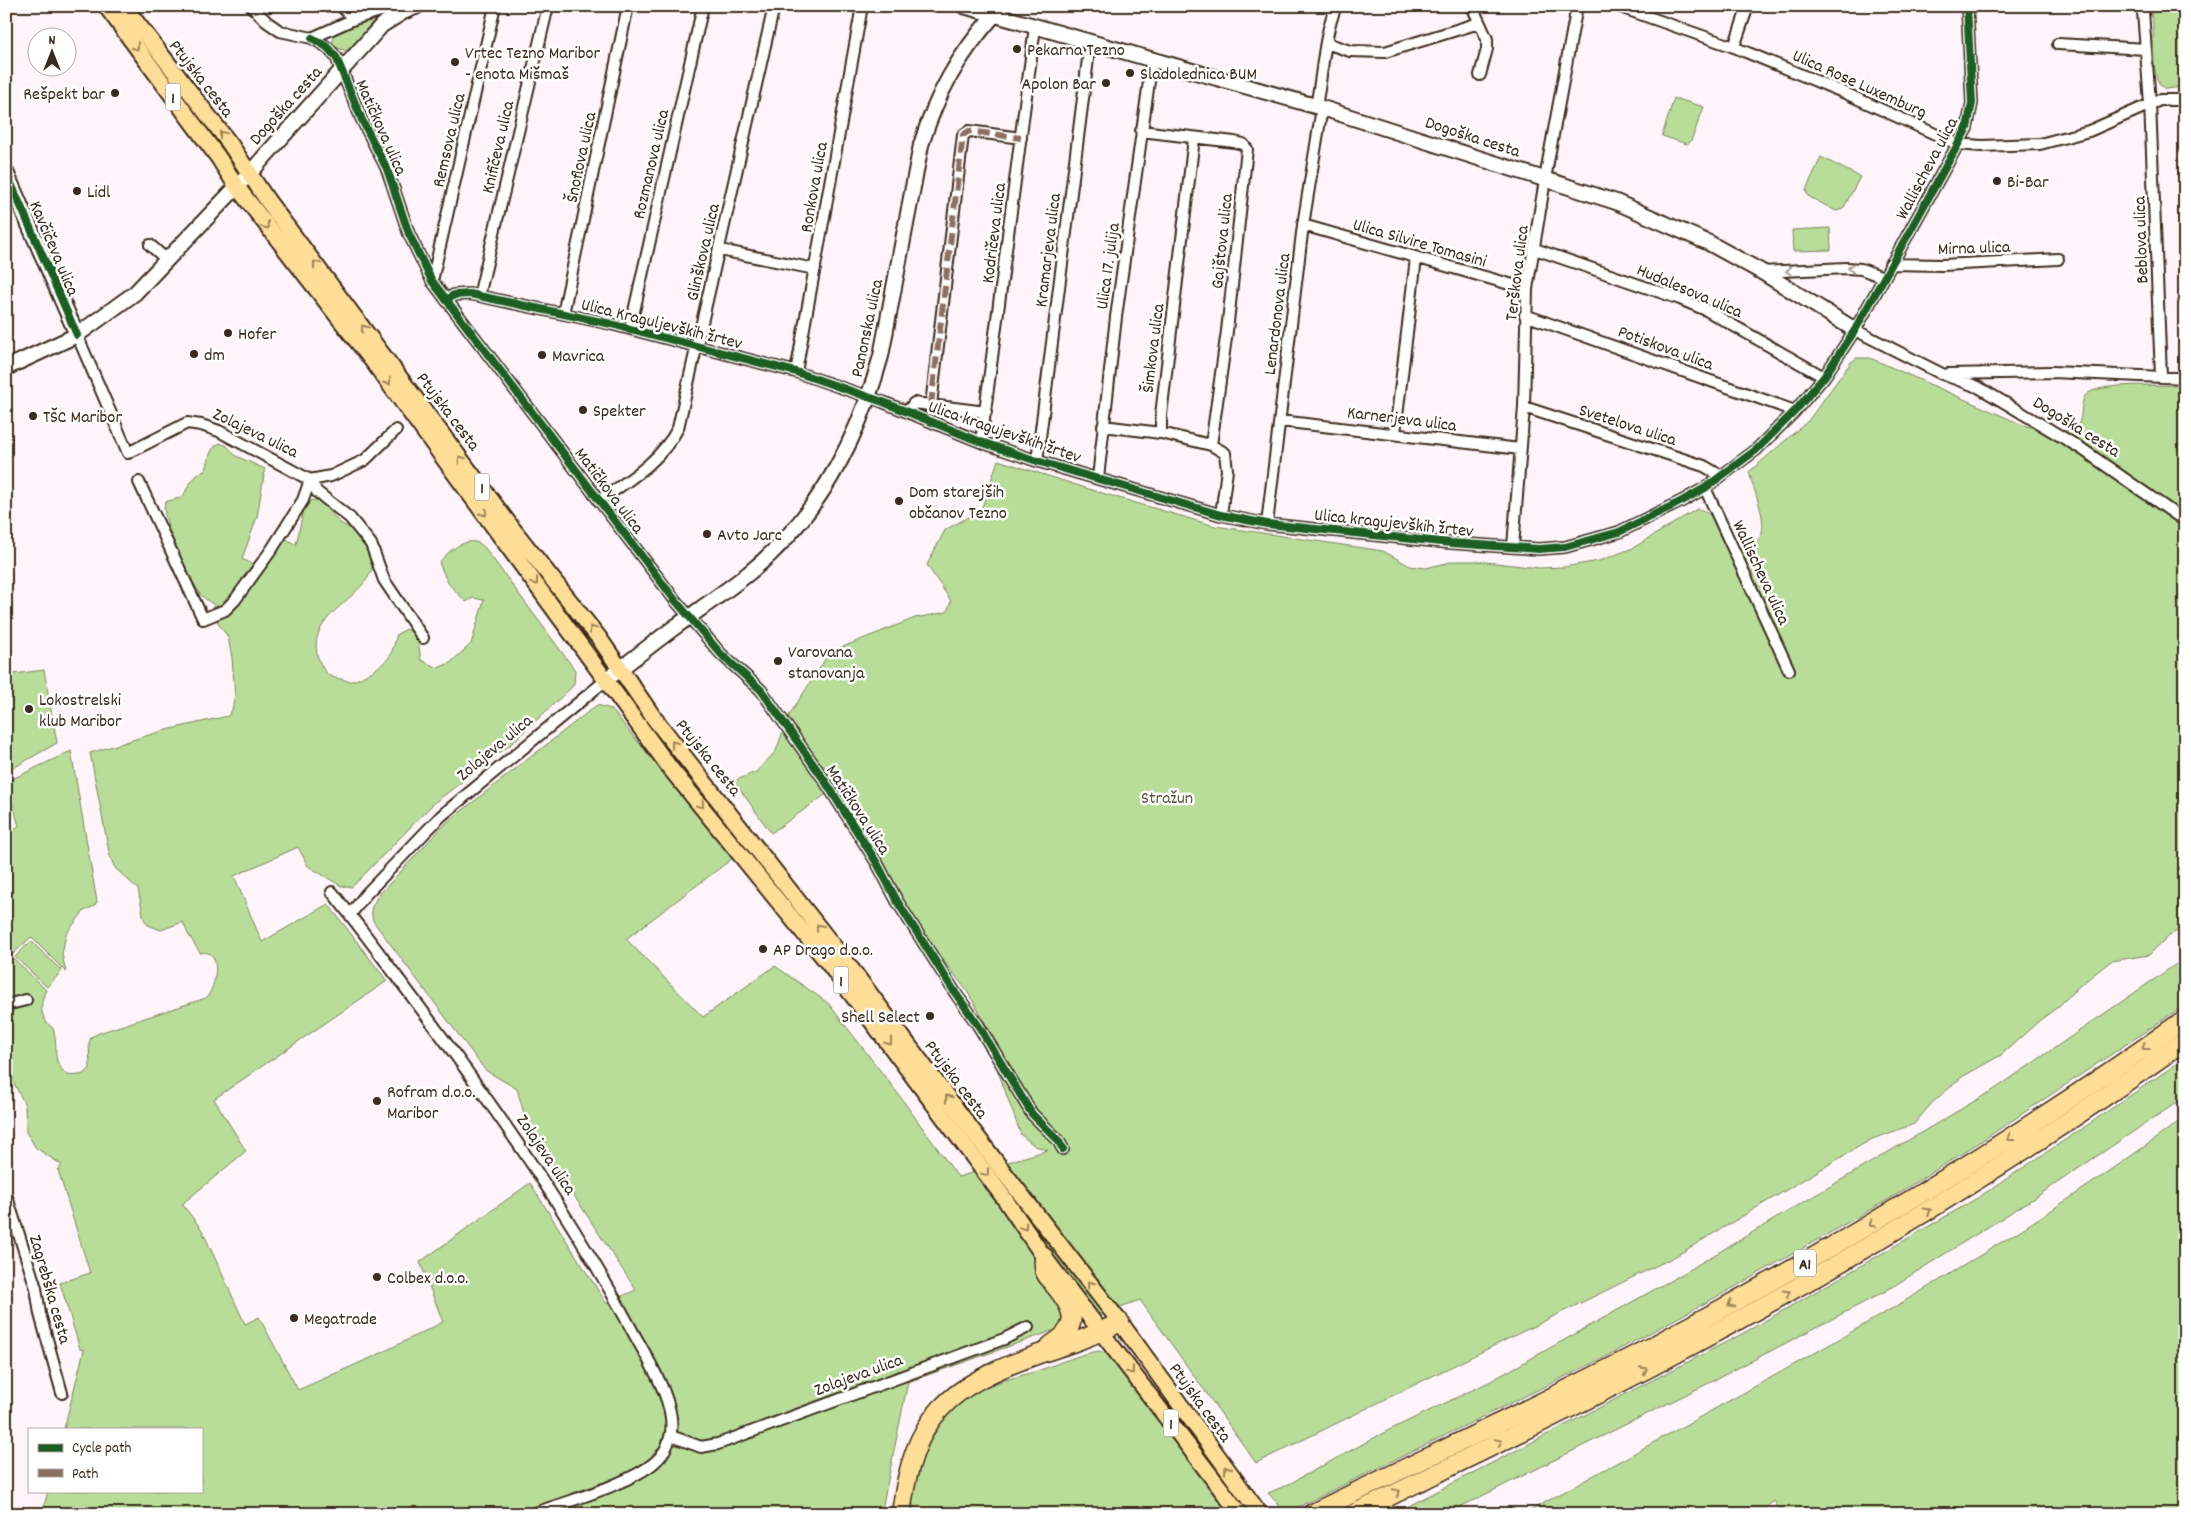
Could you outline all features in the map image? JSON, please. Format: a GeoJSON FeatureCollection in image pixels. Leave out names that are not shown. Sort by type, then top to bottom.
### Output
{"type":"FeatureCollection","features":[{"type":"Feature","properties":{"kind":"highway","name":"A1"},"geometry":{"type":"LineString","coordinates":[[1311,1514],[1573,1387],[1832,1248],[1960,1171],[2106,1076],[2185,1019]]}},
{"type":"Feature","properties":{"kind":"highway","name":"A1"},"geometry":{"type":"LineString","coordinates":[[1353,1514],[1663,1361],[1846,1260],[1966,1188],[2114,1091],[2185,1041]]}},
{"type":"Feature","properties":{"kind":"highway"},"geometry":{"type":"LineString","coordinates":[[1033,1357],[1069,1331],[1072,1322],[1072,1312],[1066,1299],[1044,1271],[1044,1257]]}},
{"type":"Feature","properties":{"kind":"highway"},"geometry":{"type":"LineString","coordinates":[[901,1514],[911,1458],[924,1428],[950,1398],[988,1374],[1102,1332],[1120,1322]]}},
{"type":"Feature","properties":{"kind":"highway"},"geometry":{"type":"LineString","coordinates":[[908,1480],[911,1514]]}},
{"type":"Feature","properties":{"kind":"main road","name":"Ptujska cesta"},"geometry":{"type":"LineString","coordinates":[[106,6],[218,157],[237,187],[374,363],[670,768],[835,972],[1004,1198],[1044,1257],[1240,1514]]}},
{"type":"Feature","properties":{"kind":"main road","name":"Ptujska cesta"},"geometry":{"type":"LineString","coordinates":[[124,6],[230,144],[249,174],[515,532],[560,587],[621,668],[654,718],[843,958],[997,1164],[1120,1322],[1257,1510]]}},
{"type":"Feature","properties":{"kind":"street"},"geometry":{"type":"LineString","coordinates":[[251,6],[280,31],[312,38],[354,19],[397,6]]}},
{"type":"Feature","properties":{"kind":"street"},"geometry":{"type":"LineString","coordinates":[[341,6],[354,19]]}},
{"type":"Feature","properties":{"kind":"street","name":"Dogoška cesta"},"geometry":{"type":"LineString","coordinates":[[249,174],[382,25],[402,12],[418,6]]}},
{"type":"Feature","properties":{"kind":"street","name":"Remsova ulica"},"geometry":{"type":"LineString","coordinates":[[432,281],[496,6]]}},
{"type":"Feature","properties":{"kind":"street","name":"Knifičeva ulica"},"geometry":{"type":"LineString","coordinates":[[479,296],[548,6]]}},
{"type":"Feature","properties":{"kind":"street","name":"Šnoflova ulica"},"geometry":{"type":"LineString","coordinates":[[563,314],[628,6]]}},
{"type":"Feature","properties":{"kind":"street","name":"Rozmanova ulica"},"geometry":{"type":"LineString","coordinates":[[630,329],[702,6]]}},
{"type":"Feature","properties":{"kind":"street","name":"Glinškova ulica"},"geometry":{"type":"LineString","coordinates":[[599,502],[658,458],[671,442],[678,428],[774,6]]}},
{"type":"Feature","properties":{"kind":"street","name":"Ronkova ulica"},"geometry":{"type":"LineString","coordinates":[[796,372],[862,6]]}},
{"type":"Feature","properties":{"kind":"street","name":"Dogoška cesta"},"geometry":{"type":"LineString","coordinates":[[964,6],[998,11],[1034,27],[1319,107],[1642,212],[1709,243],[1762,272],[1854,330],[1942,374],[1978,387],[2082,449],[2185,521]]}},
{"type":"Feature","properties":{"kind":"street","name":"Lenardonova ulica"},"geometry":{"type":"LineString","coordinates":[[1267,524],[1326,43],[1336,6]]}},
{"type":"Feature","properties":{"kind":"street"},"geometry":{"type":"LineString","coordinates":[[1472,6],[1487,39],[1487,49],[1480,75]]}},
{"type":"Feature","properties":{"kind":"street","name":"Terškova ulica"},"geometry":{"type":"LineString","coordinates":[[1513,548],[1524,407],[1527,289],[1577,6]]}},
{"type":"Feature","properties":{"kind":"street","name":"Ulica Rose Luxemburg"},"geometry":{"type":"LineString","coordinates":[[1617,6],[1734,47],[1845,93],[1957,144],[1990,146],[2040,144],[2064,139],[2089,131],[2150,103]]}},
{"type":"Feature","properties":{"kind":"street"},"geometry":{"type":"LineString","coordinates":[[1734,47],[1748,6]]}},
{"type":"Feature","properties":{"kind":"street","name":"Wallischeva ulica"},"geometry":{"type":"LineString","coordinates":[[1854,330],[1970,121],[1972,103],[1967,6]]}},
{"type":"Feature","properties":{"kind":"street","name":"Beblova ulica"},"geometry":{"type":"LineString","coordinates":[[2141,6],[2150,103],[2161,376]]}},
{"type":"Feature","properties":{"kind":"street","name":"Panonska ulica"},"geometry":{"type":"LineString","coordinates":[[621,668],[751,572],[782,543],[808,512],[842,461],[869,397],[881,356],[920,155],[929,121],[946,79],[958,60],[998,11]]}},
{"type":"Feature","properties":{"kind":"street"},"geometry":{"type":"LineString","coordinates":[[1326,43],[1350,51],[1385,52],[1479,23]]}},
{"type":"Feature","properties":{"kind":"street","name":"Kodričeva ulica"},"geometry":{"type":"LineString","coordinates":[[981,442],[1034,27]]}},
{"type":"Feature","properties":{"kind":"street","name":"Matičkova ulica"},"geometry":{"type":"LineString","coordinates":[[312,38],[327,47],[336,57],[362,120],[387,169],[409,234],[432,281],[599,502],[690,617],[721,654],[761,690],[825,781],[877,863],[897,901],[951,987],[978,1025],[1032,1114],[1058,1140],[1063,1149]]}},
{"type":"Feature","properties":{"kind":"street","name":"Kramarjeva ulica"},"geometry":{"type":"LineString","coordinates":[[1037,462],[1090,43]]}},
{"type":"Feature","properties":{"kind":"street"},"geometry":{"type":"LineString","coordinates":[[2058,44],[2146,49]]}},
{"type":"Feature","properties":{"kind":"street","name":"Ulica 17. julija"},"geometry":{"type":"LineString","coordinates":[[1098,478],[1141,131],[1152,60]]}},
{"type":"Feature","properties":{"kind":"street"},"geometry":{"type":"LineString","coordinates":[[2150,103],[2160,100],[2185,100]]}},
{"type":"Feature","properties":{"kind":"street"},"geometry":{"type":"LineString","coordinates":[[931,405],[963,135],[969,131],[1021,138]]}},
{"type":"Feature","properties":{"kind":"street","name":"Gajštova ulica"},"geometry":{"type":"LineString","coordinates":[[1141,131],[1243,144],[1247,149],[1212,446]]}},
{"type":"Feature","properties":{"kind":"street","name":"Šimkova ulica"},"geometry":{"type":"LineString","coordinates":[[1161,433],[1162,406],[1194,138]]}},
{"type":"Feature","properties":{"kind":"street","name":"Kavčičeva ulica"},"geometry":{"type":"LineString","coordinates":[[6,172],[77,335]]}},
{"type":"Feature","properties":{"kind":"street"},"geometry":{"type":"LineString","coordinates":[[6,368],[77,335],[135,293],[249,174]]}},
{"type":"Feature","properties":{"kind":"street","name":"Ulica Silvire Tomasini"},"geometry":{"type":"LineString","coordinates":[[1303,225],[1527,289]]}},
{"type":"Feature","properties":{"kind":"street"},"geometry":{"type":"LineString","coordinates":[[150,245],[167,260]]}},
{"type":"Feature","properties":{"kind":"street","name":"Hudalesova ulica"},"geometry":{"type":"LineString","coordinates":[[1535,249],[1680,299],[1706,310],[1824,377]]}},
{"type":"Feature","properties":{"kind":"street"},"geometry":{"type":"LineString","coordinates":[[720,250],[815,269]]}},
{"type":"Feature","properties":{"kind":"street"},"geometry":{"type":"LineString","coordinates":[[1395,433],[1416,258]]}},
{"type":"Feature","properties":{"kind":"street","name":"Mirna ulica"},"geometry":{"type":"LineString","coordinates":[[1890,264],[1952,265],[2058,259]]}},
{"type":"Feature","properties":{"kind":"street"},"geometry":{"type":"LineString","coordinates":[[1762,272],[1847,268],[1861,269],[1883,277]]}},
{"type":"Feature","properties":{"kind":"street","name":"Ulica Kraguljevških žrtev"},"geometry":{"type":"LineString","coordinates":[[446,300],[463,294],[479,296],[630,329],[796,372],[869,397]]}},
{"type":"Feature","properties":{"kind":"street","name":"Potiskova ulica"},"geometry":{"type":"LineString","coordinates":[[1525,315],[1795,411]]}},
{"type":"Feature","properties":{"kind":"street","name":"Ulica kragujevških žrtev"},"geometry":{"type":"LineString","coordinates":[[869,397],[981,442],[1037,462],[1098,478],[1221,515],[1267,524],[1451,544],[1539,549],[1565,547],[1619,532],[1650,519],[1705,488],[1756,450],[1795,411],[1824,377],[1854,330]]}},
{"type":"Feature","properties":{"kind":"street","name":"Zolajeva ulica"},"geometry":{"type":"LineString","coordinates":[[77,335],[128,453],[187,423],[201,425],[219,431],[310,480],[331,476],[366,460],[396,430]]}},
{"type":"Feature","properties":{"kind":"street","name":"Dogoška cesta"},"geometry":{"type":"LineString","coordinates":[[1942,374],[2052,372],[2185,378]]}},
{"type":"Feature","properties":{"kind":"street"},"geometry":{"type":"LineString","coordinates":[[907,412],[914,403],[986,412]]}},
{"type":"Feature","properties":{"kind":"street","name":"Svetelova ulica"},"geometry":{"type":"LineString","coordinates":[[1524,407],[1704,466],[1720,476]]}},
{"type":"Feature","properties":{"kind":"street","name":"Karnerjeva ulica"},"geometry":{"type":"LineString","coordinates":[[1280,421],[1520,449]]}},
{"type":"Feature","properties":{"kind":"street"},"geometry":{"type":"LineString","coordinates":[[1103,426],[1161,433],[1220,449],[1227,458],[1221,515]]}},
{"type":"Feature","properties":{"kind":"street"},"geometry":{"type":"LineString","coordinates":[[139,482],[203,619],[225,610],[235,600],[272,549],[303,500],[310,480]]}},
{"type":"Feature","properties":{"kind":"street"},"geometry":{"type":"LineString","coordinates":[[310,480],[317,492],[350,518],[371,544],[384,580],[422,638]]}},
{"type":"Feature","properties":{"kind":"street","name":"Wallischeva ulica"},"geometry":{"type":"LineString","coordinates":[[1705,488],[1789,670]]}},
{"type":"Feature","properties":{"kind":"street"},"geometry":{"type":"LineString","coordinates":[[606,680],[621,668]]}},
{"type":"Feature","properties":{"kind":"street","name":"Zolajeva ulica"},"geometry":{"type":"LineString","coordinates":[[350,914],[366,894],[441,816],[606,680]]}},
{"type":"Feature","properties":{"kind":"street","name":"Zolajeva ulica"},"geometry":{"type":"LineString","coordinates":[[332,892],[484,1094],[580,1238],[654,1371],[667,1402],[671,1436],[702,1446],[718,1444],[1004,1339],[1028,1327]]}},
{"type":"Feature","properties":{"kind":"street"},"geometry":{"type":"LineString","coordinates":[[6,1005],[26,1000]]}},
{"type":"Feature","properties":{"kind":"street","name":"Zagrebška cesta"},"geometry":{"type":"LineString","coordinates":[[6,1194],[36,1288],[40,1314],[62,1393]]}},
{"type":"Feature","properties":{"kind":"street"},"geometry":{"type":"LineString","coordinates":[[532,1514],[630,1478],[656,1461],[666,1449],[671,1436]]}},
{"type":"Feature","properties":{"kind":"green space"},"geometry":{"type":"Polygon","coordinates":[[[2148,6],[2185,6],[2185,87],[2165,89],[2156,76],[2153,25],[2148,6]]]}},
{"type":"Feature","properties":{"kind":"green space"},"geometry":{"type":"Polygon","coordinates":[[[375,18],[377,20],[346,51],[335,47],[332,43],[336,33],[375,18]]]}},
{"type":"Feature","properties":{"kind":"green space"},"geometry":{"type":"Polygon","coordinates":[[[1674,98],[1704,107],[1691,141],[1687,144],[1662,136],[1674,98]]]}},
{"type":"Feature","properties":{"kind":"green space"},"geometry":{"type":"Polygon","coordinates":[[[1821,157],[1860,177],[1843,209],[1836,211],[1808,196],[1806,190],[1821,157]]]}},
{"type":"Feature","properties":{"kind":"green space"},"geometry":{"type":"Polygon","coordinates":[[[1830,228],[1831,250],[1793,251],[1792,230],[1830,228]]]}},
{"type":"Feature","properties":{"kind":"green space","name":"Stražun"},"geometry":{"type":"Polygon","coordinates":[[[1857,358],[1870,358],[2023,425],[2049,431],[2075,429],[2080,422],[2083,400],[2092,391],[2116,386],[2185,386],[2185,907],[2181,908],[2184,919],[2182,929],[2169,935],[2149,955],[2111,961],[2078,987],[2058,1007],[2040,1020],[2001,1055],[1962,1077],[1932,1103],[1914,1124],[1870,1140],[1674,1257],[1256,1463],[1140,1300],[908,1382],[881,1514],[42,1514],[48,1492],[202,1492],[202,1428],[64,1428],[84,1350],[80,1349],[60,1283],[90,1273],[58,1170],[62,1165],[36,1148],[26,1132],[25,1105],[12,1079],[6,1074],[6,834],[19,826],[6,782],[71,751],[97,902],[94,906],[84,911],[66,934],[62,954],[66,972],[31,937],[11,956],[46,990],[42,1002],[42,1011],[44,1019],[54,1030],[58,1064],[67,1075],[80,1075],[90,1068],[89,1043],[91,1037],[206,998],[214,982],[215,961],[207,953],[200,953],[183,922],[161,930],[148,925],[144,919],[138,889],[115,868],[110,857],[90,753],[162,731],[228,716],[232,710],[235,695],[228,637],[218,623],[214,605],[200,594],[182,561],[171,534],[165,510],[165,502],[183,497],[195,477],[206,470],[210,454],[216,445],[220,443],[227,446],[236,456],[265,469],[257,517],[242,559],[263,569],[285,538],[296,545],[305,503],[314,500],[323,501],[339,522],[359,533],[369,547],[373,564],[369,576],[360,588],[336,609],[318,633],[316,648],[321,665],[329,675],[334,678],[352,681],[367,674],[390,656],[397,634],[407,629],[416,638],[421,660],[438,668],[450,663],[471,644],[484,600],[473,598],[466,602],[448,583],[439,563],[454,548],[467,542],[480,544],[485,548],[575,670],[574,685],[510,745],[434,803],[352,887],[341,886],[308,866],[298,847],[234,876],[262,942],[328,904],[387,981],[214,1099],[246,1151],[182,1204],[202,1230],[245,1324],[259,1317],[298,1390],[375,1356],[443,1322],[420,1262],[530,1183],[606,1303],[636,1290],[527,1124],[517,1089],[485,1070],[373,921],[371,909],[377,897],[445,824],[597,705],[611,709],[733,858],[626,939],[703,1017],[775,966],[828,1003],[896,1091],[958,1177],[1048,1150],[1035,1146],[1021,1135],[991,1052],[990,1031],[967,991],[929,942],[903,899],[852,802],[844,798],[835,788],[771,833],[734,781],[756,772],[776,751],[788,717],[830,652],[915,618],[947,612],[951,601],[927,565],[945,530],[981,510],[998,460],[1215,526],[1383,551],[1410,566],[1426,568],[1455,561],[1477,561],[1539,568],[1564,567],[1599,561],[1633,548],[1697,509],[1709,514],[1713,518],[1727,548],[1745,547],[1756,542],[1761,534],[1763,524],[1749,472],[1808,421],[1851,362],[1857,358]]]}},
{"type":"Feature","properties":{"kind":"green space","name":"Lokostrelski klub Maribor"},"geometry":{"type":"Polygon","coordinates":[[[44,670],[57,743],[6,772],[6,675],[44,670]]]}},
{"type":"Feature","properties":{"kind":"green space"},"geometry":{"type":"Polygon","coordinates":[[[31,941],[62,971],[47,987],[15,957],[31,941]]]}},
{"type":"Feature","properties":{"kind":"green space"},"geometry":{"type":"Polygon","coordinates":[[[2185,958],[2185,1005],[1980,1142],[1889,1199],[1733,1288],[1605,1357],[1286,1513],[1268,1493],[1287,1485],[1385,1432],[1491,1381],[1682,1274],[1995,1089],[2185,958]]]}},
{"type":"Feature","properties":{"kind":"green space"},"geometry":{"type":"Polygon","coordinates":[[[2185,1058],[2185,1097],[2039,1195],[1884,1292],[1711,1382],[1446,1514],[1393,1514],[1742,1334],[1845,1275],[1979,1197],[2185,1058]]]}},
{"type":"Feature","properties":{"kind":"green space"},"geometry":{"type":"Polygon","coordinates":[[[2185,1117],[2185,1514],[1782,1514],[1774,1501],[1757,1514],[1524,1514],[1777,1374],[1944,1277],[2107,1173],[2185,1117]]]}},
{"type":"Feature","properties":{"kind":"green space"},"geometry":{"type":"Polygon","coordinates":[[[1099,1351],[1115,1360],[1232,1514],[915,1514],[912,1500],[912,1485],[920,1454],[936,1425],[955,1403],[984,1387],[1040,1370],[1077,1356],[1099,1351]]]}},
{"type":"Feature","properties":{"kind":"marked path"},"geometry":{"type":"LineString","coordinates":[[931,405],[963,135],[969,131],[1021,138]]}},
{"type":"Feature","properties":{"kind":"cycle path"},"geometry":{"type":"LineString","coordinates":[[446,300],[454,295],[470,294],[611,324],[796,372],[883,402],[981,442],[1037,461],[1221,515],[1267,524],[1451,543],[1539,549],[1565,547],[1619,532],[1705,488],[1756,450],[1795,411],[1824,377],[1855,330],[1967,128],[1972,103],[1967,6]]}},
{"type":"Feature","properties":{"kind":"cycle path"},"geometry":{"type":"LineString","coordinates":[[312,38],[327,47],[336,57],[362,120],[387,169],[409,234],[432,281],[675,600],[721,654],[761,690],[825,781],[877,863],[897,901],[978,1025],[1032,1114],[1058,1140],[1063,1149]]}},
{"type":"Feature","properties":{"kind":"cycle path"},"geometry":{"type":"LineString","coordinates":[[6,172],[77,335]]}},
{"type":"Feature","properties":{"kind":"place","name":"Pekarna Tezno"},"geometry":{"type":"Point","coordinates":[1017,49]}},
{"type":"Feature","properties":{"kind":"place","name":"Vrtec Tezno Maribor - enota Mišmaš"},"geometry":{"type":"Point","coordinates":[455,62]}},
{"type":"Feature","properties":{"kind":"place","name":"Sladolednica BUM"},"geometry":{"type":"Point","coordinates":[1130,73]}},
{"type":"Feature","properties":{"kind":"place","name":"Apolon Bar"},"geometry":{"type":"Point","coordinates":[1106,83]}},
{"type":"Feature","properties":{"kind":"place","name":"Rešpekt bar"},"geometry":{"type":"Point","coordinates":[115,93]}},
{"type":"Feature","properties":{"kind":"place","name":"Bi-Bar"},"geometry":{"type":"Point","coordinates":[1997,181]}},
{"type":"Feature","properties":{"kind":"place","name":"Lidl"},"geometry":{"type":"Point","coordinates":[77,191]}},
{"type":"Feature","properties":{"kind":"place","name":"Hofer"},"geometry":{"type":"Point","coordinates":[228,333]}},
{"type":"Feature","properties":{"kind":"place","name":"dm"},"geometry":{"type":"Point","coordinates":[194,354]}},
{"type":"Feature","properties":{"kind":"place","name":"Mavrica"},"geometry":{"type":"Point","coordinates":[542,355]}},
{"type":"Feature","properties":{"kind":"place","name":"Spekter"},"geometry":{"type":"Point","coordinates":[583,410]}},
{"type":"Feature","properties":{"kind":"place","name":"TŠC Maribor"},"geometry":{"type":"Point","coordinates":[33,416]}},
{"type":"Feature","properties":{"kind":"place","name":"Dom starejših občanov Tezno"},"geometry":{"type":"Point","coordinates":[899,501]}},
{"type":"Feature","properties":{"kind":"place","name":"Avto Jarc"},"geometry":{"type":"Point","coordinates":[707,534]}},
{"type":"Feature","properties":{"kind":"place","name":"Varovana stanovanja"},"geometry":{"type":"Point","coordinates":[778,661]}},
{"type":"Feature","properties":{"kind":"place","name":"Lokostrelski klub Maribor"},"geometry":{"type":"Point","coordinates":[29,709]}},
{"type":"Feature","properties":{"kind":"place","name":"AP Drago d.o.o."},"geometry":{"type":"Point","coordinates":[763,949]}},
{"type":"Feature","properties":{"kind":"place","name":"Shell Select"},"geometry":{"type":"Point","coordinates":[930,1016]}},
{"type":"Feature","properties":{"kind":"place","name":"Rofram d.o.o. Maribor"},"geometry":{"type":"Point","coordinates":[377,1101]}},
{"type":"Feature","properties":{"kind":"place","name":"Colbex d.o.o."},"geometry":{"type":"Point","coordinates":[377,1277]}},
{"type":"Feature","properties":{"kind":"place","name":"Megatrade"},"geometry":{"type":"Point","coordinates":[294,1318]}}]}
